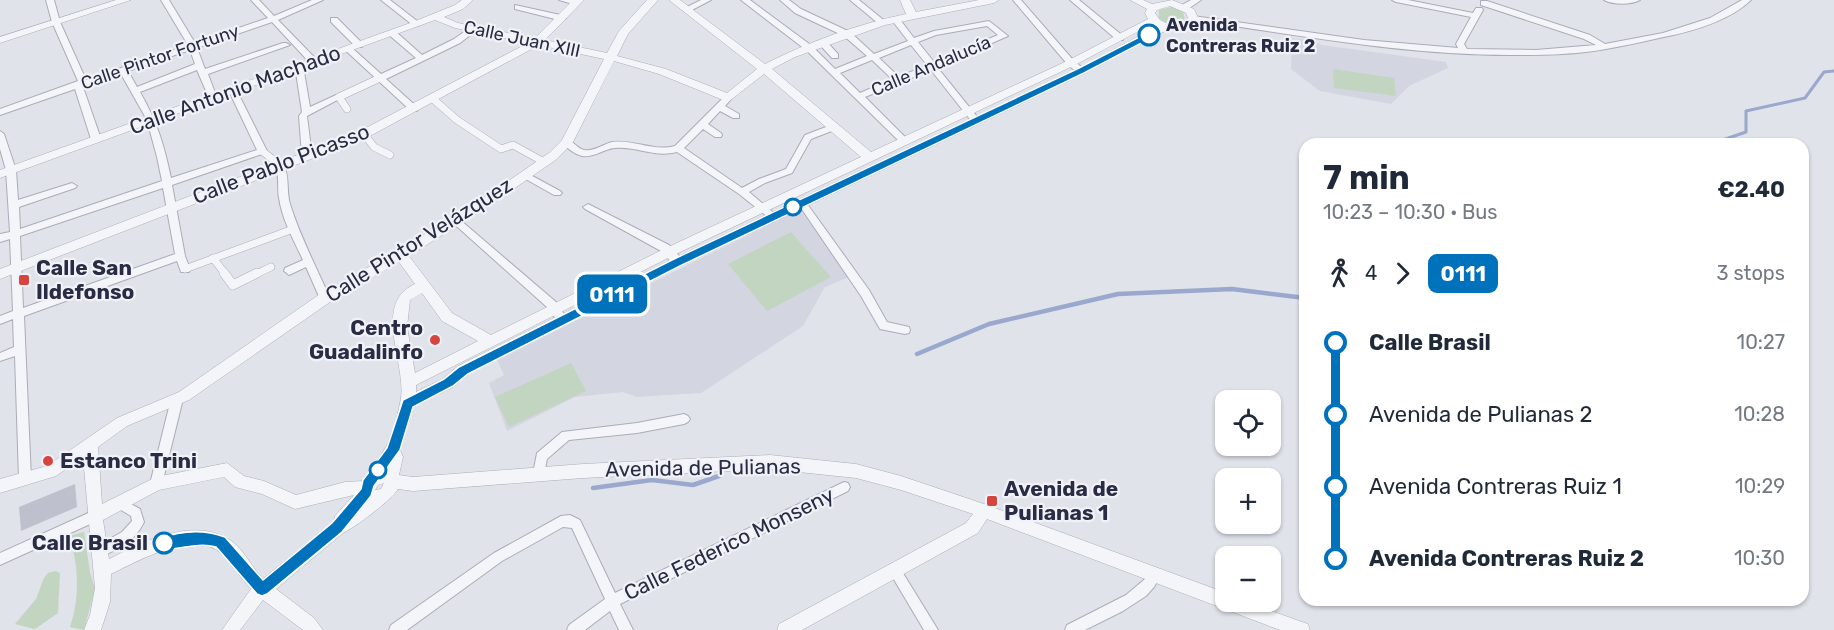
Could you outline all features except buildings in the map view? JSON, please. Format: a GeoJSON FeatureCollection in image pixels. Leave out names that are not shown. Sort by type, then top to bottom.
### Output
{"type":"FeatureCollection","features":[{"type":"Feature","properties":{"kind":"street"},"geometry":{"type":"LineString","coordinates":[[50,0],[56,22],[80,83],[96,139]]}},
{"type":"Feature","properties":{"kind":"street"},"geometry":{"type":"LineString","coordinates":[[0,40],[126,0]]}},
{"type":"Feature","properties":{"kind":"street"},"geometry":{"type":"LineString","coordinates":[[165,0],[190,41],[190,46],[213,98]]}},
{"type":"Feature","properties":{"kind":"street"},"geometry":{"type":"LineString","coordinates":[[255,0],[313,61]]}},
{"type":"Feature","properties":{"kind":"street","name":"Calle Pintor Fortuny"},"geometry":{"type":"LineString","coordinates":[[0,112],[273,19],[320,0]]}},
{"type":"Feature","properties":{"kind":"street"},"geometry":{"type":"LineString","coordinates":[[386,0],[417,24]]}},
{"type":"Feature","properties":{"kind":"street","name":"Calle Antonio Machado"},"geometry":{"type":"LineString","coordinates":[[5,172],[436,17],[459,7],[468,0]]}},
{"type":"Feature","properties":{"kind":"street"},"geometry":{"type":"LineString","coordinates":[[563,0],[578,2]]}},
{"type":"Feature","properties":{"kind":"street","name":"Calle Pintor Velázquez"},"geometry":{"type":"LineString","coordinates":[[0,486],[51,471],[122,422],[177,399],[216,376],[325,298],[456,221],[544,162],[567,142],[623,33],[653,0]]}},
{"type":"Feature","properties":{"kind":"street"},"geometry":{"type":"LineString","coordinates":[[674,0],[764,69],[873,162]]}},
{"type":"Feature","properties":{"kind":"street"},"geometry":{"type":"LineString","coordinates":[[687,9],[707,0]]}},
{"type":"Feature","properties":{"kind":"street"},"geometry":{"type":"LineString","coordinates":[[745,0],[808,48],[904,141]]}},
{"type":"Feature","properties":{"kind":"street"},"geometry":{"type":"LineString","coordinates":[[784,0],[798,10],[847,34],[898,80]]}},
{"type":"Feature","properties":{"kind":"street"},"geometry":{"type":"LineString","coordinates":[[854,0],[882,22]]}},
{"type":"Feature","properties":{"kind":"street"},"geometry":{"type":"LineString","coordinates":[[905,0],[912,16]]}},
{"type":"Feature","properties":{"kind":"street"},"geometry":{"type":"LineString","coordinates":[[567,142],[583,153],[595,152],[613,145],[652,152],[668,152],[678,148],[719,106],[764,69],[808,48],[882,22],[994,0]]}},
{"type":"Feature","properties":{"kind":"street"},"geometry":{"type":"LineString","coordinates":[[1017,0],[1076,67]]}},
{"type":"Feature","properties":{"kind":"street"},"geometry":{"type":"LineString","coordinates":[[1074,0],[1120,38]]}},
{"type":"Feature","properties":{"kind":"street"},"geometry":{"type":"LineString","coordinates":[[1135,0],[1166,27]]}},
{"type":"Feature","properties":{"kind":"street"},"geometry":{"type":"LineString","coordinates":[[1185,7],[1197,0]]}},
{"type":"Feature","properties":{"kind":"street"},"geometry":{"type":"LineString","coordinates":[[1396,0],[1476,16]]}},
{"type":"Feature","properties":{"kind":"street"},"geometry":{"type":"LineString","coordinates":[[1608,0],[1622,2],[1636,0]]}},
{"type":"Feature","properties":{"kind":"street"},"geometry":{"type":"LineString","coordinates":[[1193,18],[1464,52],[1546,53],[1605,47],[1690,28],[1734,9],[1747,0]]}},
{"type":"Feature","properties":{"kind":"street","name":"Calle Pablo Picasso"},"geometry":{"type":"LineString","coordinates":[[0,274],[364,134],[537,42],[578,2]]}},
{"type":"Feature","properties":{"kind":"street"},"geometry":{"type":"LineString","coordinates":[[1464,52],[1460,44],[1485,2],[1587,37],[1605,47]]}},
{"type":"Feature","properties":{"kind":"street"},"geometry":{"type":"LineString","coordinates":[[1076,67],[1168,3],[1185,7],[1193,18]]}},
{"type":"Feature","properties":{"kind":"street"},"geometry":{"type":"LineString","coordinates":[[518,7],[562,18]]}},
{"type":"Feature","properties":{"kind":"street","name":"Calle Juan XIII"},"geometry":{"type":"LineString","coordinates":[[436,17],[455,25],[609,57],[663,73],[728,98]]}},
{"type":"Feature","properties":{"kind":"street"},"geometry":{"type":"LineString","coordinates":[[409,382],[555,308],[673,257],[1076,67],[1166,27],[1183,27],[1193,18]]}},
{"type":"Feature","properties":{"kind":"street"},"geometry":{"type":"LineString","coordinates":[[895,19],[971,116]]}},
{"type":"Feature","properties":{"kind":"street"},"geometry":{"type":"LineString","coordinates":[[334,20],[353,47],[380,78],[414,109]]}},
{"type":"Feature","properties":{"kind":"street","name":"Calle Andalucía"},"geometry":{"type":"LineString","coordinates":[[858,97],[1004,36],[989,23],[934,33],[913,41]]}},
{"type":"Feature","properties":{"kind":"street"},"geometry":{"type":"LineString","coordinates":[[307,156],[303,116],[306,112],[457,41],[474,29]]}},
{"type":"Feature","properties":{"kind":"street"},"geometry":{"type":"LineString","coordinates":[[392,33],[421,58]]}},
{"type":"Feature","properties":{"kind":"street"},"geometry":{"type":"LineString","coordinates":[[833,73],[913,41]]}},
{"type":"Feature","properties":{"kind":"street"},"geometry":{"type":"LineString","coordinates":[[823,43],[836,56]]}},
{"type":"Feature","properties":{"kind":"street"},"geometry":{"type":"LineString","coordinates":[[135,91],[287,45]]}},
{"type":"Feature","properties":{"kind":"street"},"geometry":{"type":"LineString","coordinates":[[299,66],[306,112]]}},
{"type":"Feature","properties":{"kind":"street"},"geometry":{"type":"LineString","coordinates":[[123,69],[151,120],[168,183],[180,256],[185,269],[293,228]]}},
{"type":"Feature","properties":{"kind":"street"},"geometry":{"type":"LineString","coordinates":[[233,91],[262,151],[267,153],[283,170],[284,200],[293,228],[325,298]]}},
{"type":"Feature","properties":{"kind":"street"},"geometry":{"type":"LineString","coordinates":[[339,97],[347,109]]}},
{"type":"Feature","properties":{"kind":"street"},"geometry":{"type":"LineString","coordinates":[[433,99],[457,120],[501,149],[513,146],[544,162]]}},
{"type":"Feature","properties":{"kind":"street"},"geometry":{"type":"LineString","coordinates":[[719,106],[736,116]]}},
{"type":"Feature","properties":{"kind":"street"},"geometry":{"type":"LineString","coordinates":[[767,212],[802,203],[873,162],[904,141],[971,116]]}},
{"type":"Feature","properties":{"kind":"street"},"geometry":{"type":"LineString","coordinates":[[702,124],[718,135]]}},
{"type":"Feature","properties":{"kind":"street"},"geometry":{"type":"LineString","coordinates":[[742,192],[762,181],[789,171],[808,137],[834,127]]}},
{"type":"Feature","properties":{"kind":"street"},"geometry":{"type":"LineString","coordinates":[[0,134],[5,172],[14,205],[25,479]]}},
{"type":"Feature","properties":{"kind":"street"},"geometry":{"type":"LineString","coordinates":[[364,134],[374,147],[390,155]]}},
{"type":"Feature","properties":{"kind":"street"},"geometry":{"type":"LineString","coordinates":[[678,148],[767,212]]}},
{"type":"Feature","properties":{"kind":"street"},"geometry":{"type":"LineString","coordinates":[[0,238],[262,151]]}},
{"type":"Feature","properties":{"kind":"street"},"geometry":{"type":"LineString","coordinates":[[525,175],[557,193]]}},
{"type":"Feature","properties":{"kind":"street"},"geometry":{"type":"LineString","coordinates":[[14,205],[72,186]]}},
{"type":"Feature","properties":{"kind":"street"},"geometry":{"type":"LineString","coordinates":[[802,203],[865,293],[884,327],[905,330]]}},
{"type":"Feature","properties":{"kind":"street"},"geometry":{"type":"LineString","coordinates":[[588,207],[673,257]]}},
{"type":"Feature","properties":{"kind":"street"},"geometry":{"type":"LineString","coordinates":[[456,221],[555,308],[562,319]]}},
{"type":"Feature","properties":{"kind":"street"},"geometry":{"type":"LineString","coordinates":[[401,255],[447,317],[490,341]]}},
{"type":"Feature","properties":{"kind":"street"},"geometry":{"type":"LineString","coordinates":[[0,320],[180,256]]}},
{"type":"Feature","properties":{"kind":"street"},"geometry":{"type":"LineString","coordinates":[[407,404],[448,383],[463,370],[562,319],[673,257]]}},
{"type":"Feature","properties":{"kind":"street"},"geometry":{"type":"LineString","coordinates":[[213,258],[233,285],[271,267]]}},
{"type":"Feature","properties":{"kind":"street"},"geometry":{"type":"LineString","coordinates":[[289,271],[308,262]]}},
{"type":"Feature","properties":{"kind":"street"},"geometry":{"type":"LineString","coordinates":[[230,630],[248,603],[262,589],[337,528],[349,523],[380,487],[395,457],[393,450],[407,404],[409,382],[401,337],[401,304],[404,297],[424,286]]}},
{"type":"Feature","properties":{"kind":"street"},"geometry":{"type":"LineString","coordinates":[[0,357],[19,350]]}},
{"type":"Feature","properties":{"kind":"street"},"geometry":{"type":"LineString","coordinates":[[156,484],[177,399]]}},
{"type":"Feature","properties":{"kind":"street"},"geometry":{"type":"LineString","coordinates":[[539,474],[541,457],[566,435],[637,428],[684,418]]}},
{"type":"Feature","properties":{"kind":"street"},"geometry":{"type":"LineString","coordinates":[[90,444],[103,596],[92,630]]}},
{"type":"Feature","properties":{"kind":"street","name":"Avenida de Pulianas"},"geometry":{"type":"LineString","coordinates":[[380,487],[539,474],[770,462],[813,465],[856,471],[901,483],[984,511],[1215,597]]}},
{"type":"Feature","properties":{"kind":"street"},"geometry":{"type":"LineString","coordinates":[[0,560],[95,516],[156,484],[227,470],[240,482],[264,488],[295,502],[336,491],[380,487]]}},
{"type":"Feature","properties":{"kind":"street","name":"Calle Federico Monseny"},"geometry":{"type":"LineString","coordinates":[[574,630],[613,601],[844,487]]}},
{"type":"Feature","properties":{"kind":"street"},"geometry":{"type":"LineString","coordinates":[[99,551],[133,532],[138,522],[136,513],[120,503]]}},
{"type":"Feature","properties":{"kind":"street"},"geometry":{"type":"LineString","coordinates":[[785,630],[972,528],[984,511]]}},
{"type":"Feature","properties":{"kind":"street"},"geometry":{"type":"LineString","coordinates":[[396,630],[498,556],[561,522],[570,521],[576,524],[626,630]]}},
{"type":"Feature","properties":{"kind":"street"},"geometry":{"type":"LineString","coordinates":[[102,570],[174,540],[205,538],[226,546],[262,589],[315,630]]}},
{"type":"Feature","properties":{"kind":"street"},"geometry":{"type":"LineString","coordinates":[[894,570],[931,630]]}},
{"type":"Feature","properties":{"kind":"street"},"geometry":{"type":"LineString","coordinates":[[1072,630],[1141,592],[1151,583],[1155,575]]}},
{"type":"Feature","properties":{"kind":"street","name":"Avenida de Pulianas"},"geometry":{"type":"LineString","coordinates":[[1255,612],[1302,630]]}},
{"type":"Feature","properties":{"kind":"shaded area"},"geometry":{"type":"Polygon","coordinates":[[[1292,38],[1314,41],[1322,45],[1446,62],[1448,68],[1409,86],[1391,104],[1320,91],[1291,69],[1292,38]]]}},
{"type":"Feature","properties":{"kind":"shaded area"},"geometry":{"type":"Polygon","coordinates":[[[800,209],[849,277],[825,287],[803,326],[701,393],[637,397],[623,392],[575,397],[507,431],[489,383],[504,375],[497,360],[800,209]]]}},
{"type":"Feature","properties":{"kind":"green space"},"geometry":{"type":"Polygon","coordinates":[[[1171,7],[1183,12],[1185,20],[1172,24],[1159,18],[1159,10],[1171,7]]]}},
{"type":"Feature","properties":{"kind":"green space"},"geometry":{"type":"Polygon","coordinates":[[[1333,69],[1394,78],[1396,96],[1334,88],[1333,69]]]}},
{"type":"Feature","properties":{"kind":"green space"},"geometry":{"type":"Polygon","coordinates":[[[791,232],[831,277],[767,311],[728,264],[791,232]]]}},
{"type":"Feature","properties":{"kind":"green space"},"geometry":{"type":"Polygon","coordinates":[[[571,363],[586,391],[509,427],[495,397],[571,363]]]}},
{"type":"Feature","properties":{"kind":"green space"},"geometry":{"type":"Polygon","coordinates":[[[84,532],[95,589],[84,630],[70,627],[77,582],[75,559],[69,536],[84,532]]]}},
{"type":"Feature","properties":{"kind":"green space"},"geometry":{"type":"Polygon","coordinates":[[[55,571],[60,573],[58,613],[35,629],[15,624],[36,599],[44,578],[48,573],[55,571]]]}},
{"type":"Feature","properties":{"kind":"waterway"},"geometry":{"type":"LineString","coordinates":[[1728,138],[1746,132],[1746,111],[1805,98],[1824,72],[1834,71]]}},
{"type":"Feature","properties":{"kind":"waterway"},"geometry":{"type":"LineString","coordinates":[[917,354],[989,324],[1118,294],[1232,289],[1299,297]]}},
{"type":"Feature","properties":{"kind":"waterway"},"geometry":{"type":"LineString","coordinates":[[593,488],[652,480],[693,485],[719,476]]}},
{"type":"Feature","properties":{"kind":"bus line","name":"0111"},"geometry":{"type":"LineString","coordinates":[[164,543],[192,538],[205,538],[220,542],[226,546],[262,589],[337,528],[367,492],[368,484],[393,450],[407,404],[448,383],[463,370],[562,319],[772,216],[1081,71],[1149,35]]}},
{"type":"Feature","properties":{"kind":"place","name":"Avenida Contreras Ruiz 2"},"geometry":{"type":"Point","coordinates":[1149,35]}},
{"type":"Feature","properties":{"kind":"place","name":"Calle San Ildefonso"},"geometry":{"type":"Point","coordinates":[24,280]}},
{"type":"Feature","properties":{"kind":"place","name":"Centro Guadalinfo"},"geometry":{"type":"Point","coordinates":[435,340]}},
{"type":"Feature","properties":{"kind":"place","name":"Estanco Trini"},"geometry":{"type":"Point","coordinates":[48,461]}},
{"type":"Feature","properties":{"kind":"place","name":"Avenida de Pulianas 1"},"geometry":{"type":"Point","coordinates":[992,501]}},
{"type":"Feature","properties":{"kind":"place","name":"Calle Brasil"},"geometry":{"type":"Point","coordinates":[164,543]}}]}
